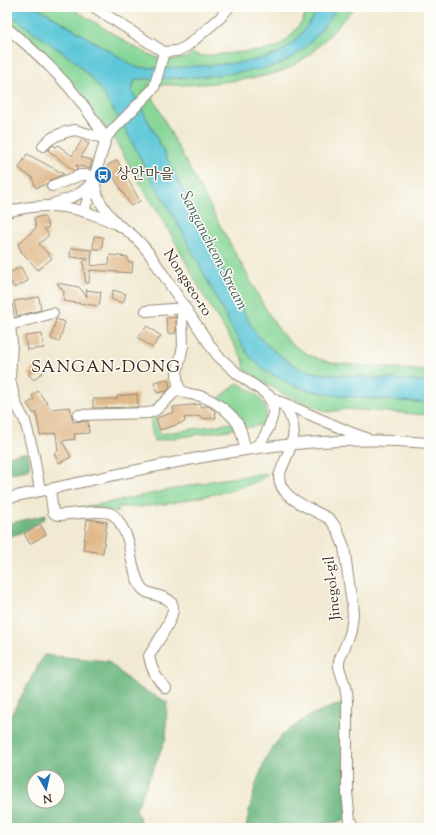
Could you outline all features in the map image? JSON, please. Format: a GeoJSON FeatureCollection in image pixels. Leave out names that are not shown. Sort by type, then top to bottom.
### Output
{"type":"FeatureCollection","features":[{"type":"Feature","properties":{"kind":"street"},"geometry":{"type":"LineString","coordinates":[[94,7],[163,55]]}},
{"type":"Feature","properties":{"kind":"street"},"geometry":{"type":"LineString","coordinates":[[163,55],[187,46],[220,18],[229,7]]}},
{"type":"Feature","properties":{"kind":"street"},"geometry":{"type":"LineString","coordinates":[[7,28],[56,73],[97,125],[108,136]]}},
{"type":"Feature","properties":{"kind":"street"},"geometry":{"type":"LineString","coordinates":[[84,211],[108,136],[153,88],[163,55]]}},
{"type":"Feature","properties":{"kind":"street"},"geometry":{"type":"LineString","coordinates":[[43,146],[52,137],[75,130],[108,136]]}},
{"type":"Feature","properties":{"kind":"street"},"geometry":{"type":"LineString","coordinates":[[52,186],[86,175],[95,178]]}},
{"type":"Feature","properties":{"kind":"street"},"geometry":{"type":"LineString","coordinates":[[47,205],[65,200],[83,191],[95,178]]}},
{"type":"Feature","properties":{"kind":"street"},"geometry":{"type":"LineString","coordinates":[[95,178],[96,190],[100,201],[107,213],[120,226]]}},
{"type":"Feature","properties":{"kind":"street","name":"Nongseo-ro"},"geometry":{"type":"LineString","coordinates":[[7,212],[47,205],[58,206],[84,211],[108,220],[131,234],[149,253],[218,356],[239,375],[284,406],[289,412],[293,428],[292,445]]}},
{"type":"Feature","properties":{"kind":"street"},"geometry":{"type":"LineString","coordinates":[[7,306],[10,331],[11,384],[16,404],[25,421],[34,456],[53,512],[60,515],[98,512],[112,514],[116,517],[126,535],[138,583],[144,591],[168,599],[171,602],[173,612],[149,656],[157,678],[166,688]]}},
{"type":"Feature","properties":{"kind":"street"},"geometry":{"type":"LineString","coordinates":[[146,311],[185,308],[182,316],[183,346],[177,373],[179,388],[185,393],[203,397],[216,403],[225,410],[238,424],[245,450]]}},
{"type":"Feature","properties":{"kind":"street"},"geometry":{"type":"LineString","coordinates":[[10,331],[53,313]]}},
{"type":"Feature","properties":{"kind":"street"},"geometry":{"type":"LineString","coordinates":[[78,415],[148,413],[156,410],[179,388]]}},
{"type":"Feature","properties":{"kind":"street"},"geometry":{"type":"LineString","coordinates":[[245,450],[256,445],[263,439],[272,417],[272,404],[270,399],[263,392]]}},
{"type":"Feature","properties":{"kind":"street"},"geometry":{"type":"LineString","coordinates":[[274,399],[361,437],[380,441]]}},
{"type":"Feature","properties":{"kind":"street"},"geometry":{"type":"LineString","coordinates":[[7,498],[193,458],[245,450],[350,441],[429,443]]}},
{"type":"Feature","properties":{"kind":"street","name":"Jinegol-gil"},"geometry":{"type":"LineString","coordinates":[[292,445],[279,476],[281,487],[293,500],[328,518],[337,529],[344,547],[352,609],[352,624],[350,637],[340,658],[339,667],[345,686],[347,700],[347,792],[350,821],[354,828]]}},
{"type":"Feature","properties":{"kind":"green space"},"geometry":{"type":"Polygon","coordinates":[[[37,7],[70,7],[134,47],[155,57],[171,60],[187,57],[191,53],[201,56],[265,50],[277,47],[288,39],[301,23],[309,7],[320,7],[295,40],[285,49],[269,57],[230,63],[155,68],[136,67],[37,7]]]}},
{"type":"Feature","properties":{"kind":"green space"},"geometry":{"type":"Polygon","coordinates":[[[339,7],[355,7],[312,52],[289,68],[273,74],[231,81],[186,85],[147,85],[189,168],[260,299],[283,335],[293,345],[318,359],[332,363],[429,371],[429,382],[317,373],[299,368],[283,358],[267,345],[255,332],[240,306],[151,126],[132,91],[135,79],[209,76],[239,72],[282,62],[291,58],[305,47],[339,7]]]}},
{"type":"Feature","properties":{"kind":"green space"},"geometry":{"type":"Polygon","coordinates":[[[7,13],[76,62],[96,83],[129,136],[146,170],[177,222],[233,330],[245,350],[254,361],[266,371],[288,383],[307,390],[336,395],[429,403],[429,415],[346,409],[328,412],[281,393],[244,369],[244,361],[202,293],[172,236],[117,144],[80,94],[7,25],[7,13]]]}},
{"type":"Feature","properties":{"kind":"green space"},"geometry":{"type":"Polygon","coordinates":[[[238,383],[257,395],[264,404],[266,409],[266,418],[261,425],[245,428],[240,420],[217,400],[238,383]]]}},
{"type":"Feature","properties":{"kind":"green space"},"geometry":{"type":"Polygon","coordinates":[[[154,415],[160,434],[232,423],[235,429],[154,441],[150,416],[154,415]]]}},
{"type":"Feature","properties":{"kind":"green space"},"geometry":{"type":"Polygon","coordinates":[[[28,452],[30,468],[28,470],[7,474],[7,456],[28,452]]]}},
{"type":"Feature","properties":{"kind":"green space"},"geometry":{"type":"Polygon","coordinates":[[[266,473],[268,475],[253,483],[229,491],[172,503],[141,507],[119,507],[117,512],[98,508],[80,507],[107,503],[217,480],[266,473]]]}},
{"type":"Feature","properties":{"kind":"green space"},"geometry":{"type":"Polygon","coordinates":[[[45,515],[45,518],[27,530],[7,536],[7,524],[45,515]]]}},
{"type":"Feature","properties":{"kind":"green space"},"geometry":{"type":"Polygon","coordinates":[[[44,655],[108,661],[134,685],[167,702],[166,738],[136,810],[143,828],[7,828],[7,722],[44,655]]]}},
{"type":"Feature","properties":{"kind":"green space"},"geometry":{"type":"Polygon","coordinates":[[[343,704],[347,820],[306,828],[246,828],[256,784],[267,755],[284,733],[309,716],[343,704]]]}},
{"type":"Feature","properties":{"kind":"water"},"geometry":{"type":"Polygon","coordinates":[[[7,7],[37,7],[136,67],[155,68],[230,63],[269,57],[285,49],[295,40],[320,7],[339,7],[305,48],[278,65],[269,68],[215,75],[135,79],[132,91],[151,126],[240,306],[255,332],[267,345],[283,358],[299,368],[317,373],[429,382],[429,403],[336,395],[307,390],[288,383],[266,371],[254,361],[245,350],[233,330],[177,222],[146,170],[129,136],[96,83],[76,62],[7,13],[7,7]]]}},
{"type":"Feature","properties":{"kind":"building"},"geometry":{"type":"Polygon","coordinates":[[[82,140],[89,144],[81,157],[92,160],[90,169],[76,165],[78,169],[74,171],[48,150],[53,145],[56,147],[58,145],[72,156],[82,140]]]}},
{"type":"Feature","properties":{"kind":"building"},"geometry":{"type":"Polygon","coordinates":[[[27,154],[64,174],[36,188],[32,177],[19,168],[27,154]]]}},
{"type":"Feature","properties":{"kind":"building"},"geometry":{"type":"Polygon","coordinates":[[[117,160],[140,201],[131,206],[107,166],[117,160]]]}},
{"type":"Feature","properties":{"kind":"building"},"geometry":{"type":"Polygon","coordinates":[[[44,216],[49,227],[44,229],[49,235],[39,244],[52,258],[38,270],[21,251],[18,244],[36,228],[34,218],[44,216]]]}},
{"type":"Feature","properties":{"kind":"building"},"geometry":{"type":"Polygon","coordinates":[[[94,236],[103,237],[102,249],[93,249],[94,236]]]}},
{"type":"Feature","properties":{"kind":"building"},"geometry":{"type":"Polygon","coordinates":[[[71,248],[92,250],[91,266],[109,264],[110,255],[128,257],[128,262],[133,262],[132,273],[90,270],[89,283],[86,283],[83,262],[88,259],[70,257],[71,248]]]}},
{"type":"Feature","properties":{"kind":"building"},"geometry":{"type":"Polygon","coordinates":[[[21,267],[28,281],[14,288],[7,274],[21,267]]]}},
{"type":"Feature","properties":{"kind":"building"},"geometry":{"type":"Polygon","coordinates":[[[57,283],[79,287],[87,297],[86,290],[101,292],[99,306],[63,301],[64,292],[57,283]]]}},
{"type":"Feature","properties":{"kind":"building"},"geometry":{"type":"Polygon","coordinates":[[[113,290],[126,294],[123,303],[111,299],[113,290]]]}},
{"type":"Feature","properties":{"kind":"building"},"geometry":{"type":"Polygon","coordinates":[[[39,297],[41,310],[17,316],[14,301],[39,297]]]}},
{"type":"Feature","properties":{"kind":"building"},"geometry":{"type":"Polygon","coordinates":[[[176,317],[176,333],[168,334],[166,318],[176,317]]]}},
{"type":"Feature","properties":{"kind":"building"},"geometry":{"type":"Polygon","coordinates":[[[56,319],[65,322],[59,342],[51,339],[56,319]]]}},
{"type":"Feature","properties":{"kind":"building"},"geometry":{"type":"Polygon","coordinates":[[[147,326],[161,336],[152,348],[138,337],[147,326]]]}},
{"type":"Feature","properties":{"kind":"building"},"geometry":{"type":"Polygon","coordinates":[[[42,334],[44,348],[27,350],[25,336],[42,334]]]}},
{"type":"Feature","properties":{"kind":"building"},"geometry":{"type":"Polygon","coordinates":[[[38,364],[44,371],[34,380],[28,374],[38,364]]]}},
{"type":"Feature","properties":{"kind":"building"},"geometry":{"type":"Polygon","coordinates":[[[168,379],[170,387],[167,391],[157,393],[154,382],[168,379]]]}},
{"type":"Feature","properties":{"kind":"building"},"geometry":{"type":"Polygon","coordinates":[[[38,391],[51,409],[70,407],[73,422],[88,421],[89,433],[74,434],[75,439],[62,441],[71,457],[59,463],[54,453],[58,451],[56,433],[40,435],[36,412],[34,414],[27,404],[34,399],[32,396],[38,391]]]}},
{"type":"Feature","properties":{"kind":"building"},"geometry":{"type":"Polygon","coordinates":[[[137,394],[138,407],[93,408],[93,399],[117,399],[117,396],[137,394]]]}},
{"type":"Feature","properties":{"kind":"building"},"geometry":{"type":"Polygon","coordinates":[[[200,404],[200,407],[208,406],[215,411],[216,418],[201,419],[201,416],[184,418],[185,422],[160,430],[156,418],[174,412],[173,407],[200,404]]]}},
{"type":"Feature","properties":{"kind":"building"},"geometry":{"type":"Polygon","coordinates":[[[87,519],[107,522],[103,553],[83,550],[87,519]]]}},
{"type":"Feature","properties":{"kind":"building"},"geometry":{"type":"Polygon","coordinates":[[[40,524],[46,534],[30,544],[24,534],[40,524]]]}},
{"type":"Feature","properties":{"kind":"place","name":"상안마을"},"geometry":{"type":"Point","coordinates":[103,175]}},
{"type":"Feature","properties":{"kind":"district","name":"SANGAN-DONG"},"geometry":{"type":"Point","coordinates":[106,368]}},
{"type":"Feature","properties":{"kind":"water label","name":"Sangancheon Stream"},"geometry":{"type":"Point","coordinates":[213,251]}}]}
